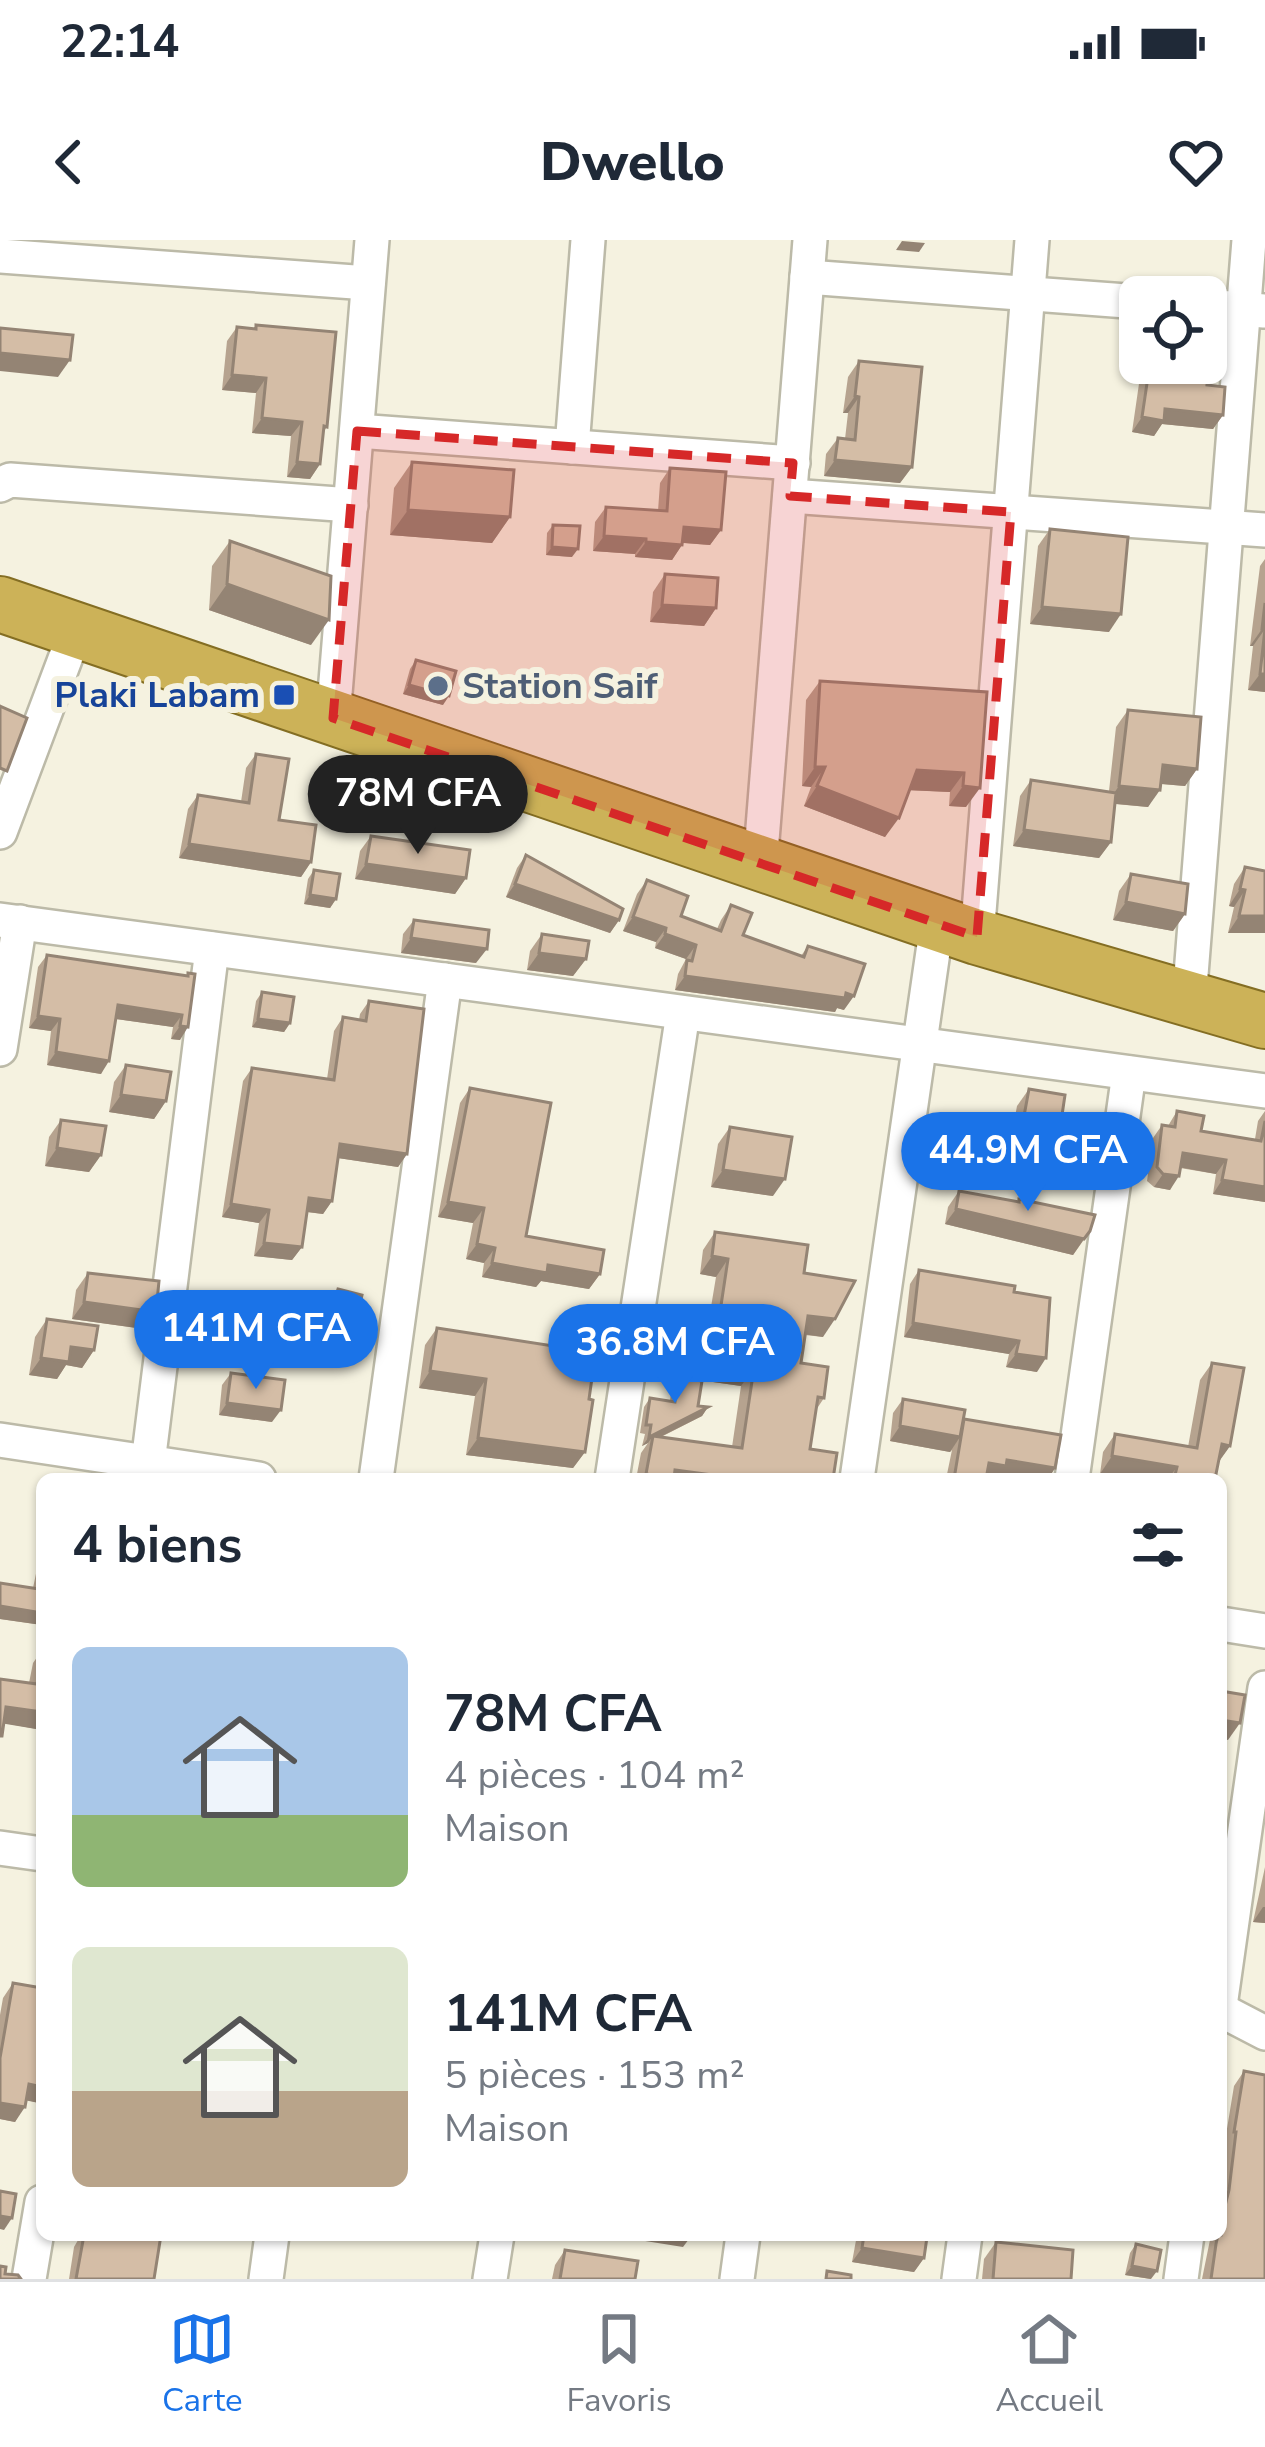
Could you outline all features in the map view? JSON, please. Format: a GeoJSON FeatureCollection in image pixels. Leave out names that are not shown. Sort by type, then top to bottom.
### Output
{"type":"FeatureCollection","features":[{"type":"Feature","properties":{"kind":"highway"},"geometry":{"type":"LineString","coordinates":[[0,604],[957,930],[1265,1021]]}},
{"type":"Feature","properties":{"kind":"street"},"geometry":{"type":"LineString","coordinates":[[333,718],[372,240]]}},
{"type":"Feature","properties":{"kind":"street"},"geometry":{"type":"LineString","coordinates":[[572,447],[588,240]]}},
{"type":"Feature","properties":{"kind":"street"},"geometry":{"type":"LineString","coordinates":[[760,865],[810,240]]}},
{"type":"Feature","properties":{"kind":"street"},"geometry":{"type":"LineString","coordinates":[[858,1473],[920,1045],[957,930],[1011,512],[1032,240]]}},
{"type":"Feature","properties":{"kind":"street"},"geometry":{"type":"LineString","coordinates":[[1189,1000],[1227,527],[1254,310],[1249,240]]}},
{"type":"Feature","properties":{"kind":"street"},"geometry":{"type":"LineString","coordinates":[[0,256],[368,283]]}},
{"type":"Feature","properties":{"kind":"street"},"geometry":{"type":"LineString","coordinates":[[807,278],[1119,300]]}},
{"type":"Feature","properties":{"kind":"street"},"geometry":{"type":"LineString","coordinates":[[357,431],[572,447],[1011,512],[1265,530]]}},
{"type":"Feature","properties":{"kind":"street"},"geometry":{"type":"LineString","coordinates":[[0,485],[10,480],[351,505]]}},
{"type":"Feature","properties":{"kind":"street"},"geometry":{"type":"LineString","coordinates":[[0,832],[76,630]]}},
{"type":"Feature","properties":{"kind":"street"},"geometry":{"type":"LineString","coordinates":[[0,1049],[10,921],[1265,1091]]}},
{"type":"Feature","properties":{"kind":"street"},"geometry":{"type":"LineString","coordinates":[[0,1440],[147,1471],[212,949]]}},
{"type":"Feature","properties":{"kind":"street"},"geometry":{"type":"LineString","coordinates":[[377,1473],[445,980]]}},
{"type":"Feature","properties":{"kind":"street"},"geometry":{"type":"LineString","coordinates":[[613,1473],[683,1012]]}},
{"type":"Feature","properties":{"kind":"street"},"geometry":{"type":"LineString","coordinates":[[1073,1473],[1129,1073]]}},
{"type":"Feature","properties":{"kind":"street"},"geometry":{"type":"LineString","coordinates":[[1227,1625],[1265,1631]]}},
{"type":"Feature","properties":{"kind":"street"},"geometry":{"type":"LineString","coordinates":[[1227,1957],[1265,1688]]}},
{"type":"Feature","properties":{"kind":"street"},"geometry":{"type":"LineString","coordinates":[[0,1848],[36,1853]]}},
{"type":"Feature","properties":{"kind":"street"},"geometry":{"type":"LineString","coordinates":[[1227,2013],[1265,2033]]}},
{"type":"Feature","properties":{"kind":"street"},"geometry":{"type":"LineString","coordinates":[[29,2279],[36,2238]]}},
{"type":"Feature","properties":{"kind":"street"},"geometry":{"type":"LineString","coordinates":[[266,2279],[271,2241]]}},
{"type":"Feature","properties":{"kind":"street"},"geometry":{"type":"LineString","coordinates":[[490,2279],[496,2241]]}},
{"type":"Feature","properties":{"kind":"street"},"geometry":{"type":"LineString","coordinates":[[737,2279],[742,2241]]}},
{"type":"Feature","properties":{"kind":"street"},"geometry":{"type":"LineString","coordinates":[[958,2279],[964,2241]]}},
{"type":"Feature","properties":{"kind":"street"},"geometry":{"type":"LineString","coordinates":[[1181,2279],[1186,2241]]}},
{"type":"Feature","properties":{"kind":"highlighted area"},"geometry":{"type":"Polygon","coordinates":[[[357,431],[793,463],[790,496],[1011,512],[977,937],[333,718],[357,431]]]}},
{"type":"Feature","properties":{"kind":"building"},"geometry":{"type":"Polygon","coordinates":[[[256,325],[336,332],[320,464],[297,462],[302,422],[262,418],[266,378],[232,375],[237,327],[256,329],[256,325]]]}},
{"type":"Feature","properties":{"kind":"building"},"geometry":{"type":"Polygon","coordinates":[[[0,328],[73,335],[70,360],[0,353],[0,328]]]}},
{"type":"Feature","properties":{"kind":"building"},"geometry":{"type":"Polygon","coordinates":[[[859,361],[922,367],[912,467],[835,460],[838,438],[855,440],[859,361]]]}},
{"type":"Feature","properties":{"kind":"building"},"geometry":{"type":"Polygon","coordinates":[[[1147,384],[1225,387],[1223,415],[1165,409],[1164,421],[1142,417],[1147,384]]]}},
{"type":"Feature","properties":{"kind":"building"},"geometry":{"type":"Polygon","coordinates":[[[412,462],[514,470],[510,517],[408,510],[412,462]]]}},
{"type":"Feature","properties":{"kind":"building"},"geometry":{"type":"Polygon","coordinates":[[[670,468],[726,472],[721,530],[684,527],[682,545],[604,536],[606,507],[667,511],[670,468]]]}},
{"type":"Feature","properties":{"kind":"building"},"geometry":{"type":"Polygon","coordinates":[[[553,525],[580,526],[578,549],[552,547],[553,525]]]}},
{"type":"Feature","properties":{"kind":"building"},"geometry":{"type":"Polygon","coordinates":[[[1050,529],[1128,537],[1121,614],[1042,607],[1050,529]]]}},
{"type":"Feature","properties":{"kind":"building"},"geometry":{"type":"Polygon","coordinates":[[[230,541],[331,576],[329,620],[227,584],[230,541]]]}},
{"type":"Feature","properties":{"kind":"building"},"geometry":{"type":"Polygon","coordinates":[[[665,574],[718,578],[716,608],[662,605],[665,574]]]}},
{"type":"Feature","properties":{"kind":"building"},"geometry":{"type":"Polygon","coordinates":[[[1265,629],[1265,674],[1260,674],[1265,629]]]}},
{"type":"Feature","properties":{"kind":"building"},"geometry":{"type":"Polygon","coordinates":[[[416,660],[456,671],[449,696],[409,685],[416,660]]]}},
{"type":"Feature","properties":{"kind":"building"},"geometry":{"type":"Polygon","coordinates":[[[820,681],[987,692],[980,788],[963,786],[964,773],[917,770],[899,818],[817,786],[825,767],[815,767],[820,681]]]}},
{"type":"Feature","properties":{"kind":"building"},"geometry":{"type":"Polygon","coordinates":[[[0,706],[27,718],[7,771],[0,768],[0,706]]]}},
{"type":"Feature","properties":{"kind":"building"},"geometry":{"type":"Polygon","coordinates":[[[1128,710],[1201,717],[1197,769],[1163,765],[1160,790],[1119,786],[1128,710]]]}},
{"type":"Feature","properties":{"kind":"building"},"geometry":{"type":"Polygon","coordinates":[[[256,754],[289,759],[279,820],[316,825],[311,862],[189,844],[198,795],[249,803],[256,754]]]}},
{"type":"Feature","properties":{"kind":"building"},"geometry":{"type":"Polygon","coordinates":[[[1031,780],[1116,793],[1111,842],[1024,830],[1031,780]]]}},
{"type":"Feature","properties":{"kind":"building"},"geometry":{"type":"Polygon","coordinates":[[[371,836],[470,850],[466,878],[366,864],[371,836]]]}},
{"type":"Feature","properties":{"kind":"building"},"geometry":{"type":"Polygon","coordinates":[[[526,855],[623,909],[619,920],[515,884],[526,855]]]}},
{"type":"Feature","properties":{"kind":"building"},"geometry":{"type":"Polygon","coordinates":[[[1245,867],[1265,871],[1265,916],[1239,916],[1245,867]]]}},
{"type":"Feature","properties":{"kind":"building"},"geometry":{"type":"Polygon","coordinates":[[[314,870],[340,874],[336,899],[310,895],[314,870]]]}},
{"type":"Feature","properties":{"kind":"building"},"geometry":{"type":"Polygon","coordinates":[[[1131,874],[1188,884],[1185,914],[1126,902],[1131,874]]]}},
{"type":"Feature","properties":{"kind":"building"},"geometry":{"type":"Polygon","coordinates":[[[647,880],[688,896],[681,916],[721,931],[731,905],[752,913],[743,935],[804,957],[808,946],[865,964],[854,996],[685,976],[696,945],[633,917],[647,880]]]}},
{"type":"Feature","properties":{"kind":"building"},"geometry":{"type":"Polygon","coordinates":[[[414,920],[489,930],[487,949],[411,938],[414,920]]]}},
{"type":"Feature","properties":{"kind":"building"},"geometry":{"type":"Polygon","coordinates":[[[542,934],[589,941],[586,959],[539,953],[542,934]]]}},
{"type":"Feature","properties":{"kind":"building"},"geometry":{"type":"Polygon","coordinates":[[[47,955],[195,974],[188,1027],[180,1026],[182,1015],[118,1005],[109,1061],[56,1052],[60,1019],[38,1016],[47,955]]]}},
{"type":"Feature","properties":{"kind":"building"},"geometry":{"type":"Polygon","coordinates":[[[262,992],[294,997],[290,1023],[258,1019],[262,992]]]}},
{"type":"Feature","properties":{"kind":"building"},"geometry":{"type":"Polygon","coordinates":[[[369,1001],[424,1009],[407,1154],[340,1144],[332,1201],[309,1198],[302,1247],[264,1243],[269,1210],[231,1204],[252,1068],[334,1080],[343,1017],[366,1021],[369,1001]]]}},
{"type":"Feature","properties":{"kind":"building"},"geometry":{"type":"Polygon","coordinates":[[[126,1065],[171,1072],[166,1101],[121,1095],[126,1065]]]}},
{"type":"Feature","properties":{"kind":"building"},"geometry":{"type":"Polygon","coordinates":[[[470,1088],[551,1103],[526,1236],[604,1250],[600,1274],[548,1265],[547,1273],[492,1263],[495,1248],[477,1244],[484,1208],[448,1202],[470,1088]]]}},
{"type":"Feature","properties":{"kind":"building"},"geometry":{"type":"Polygon","coordinates":[[[1029,1089],[1065,1095],[1061,1122],[1024,1116],[1029,1089]]]}},
{"type":"Feature","properties":{"kind":"building"},"geometry":{"type":"Polygon","coordinates":[[[1177,1111],[1204,1116],[1201,1131],[1261,1141],[1265,1121],[1265,1187],[1222,1180],[1226,1160],[1183,1153],[1179,1176],[1163,1174],[1157,1167],[1162,1125],[1175,1127],[1177,1111]]]}},
{"type":"Feature","properties":{"kind":"building"},"geometry":{"type":"Polygon","coordinates":[[[61,1120],[106,1126],[101,1155],[57,1148],[61,1120]]]}},
{"type":"Feature","properties":{"kind":"building"},"geometry":{"type":"Polygon","coordinates":[[[730,1127],[792,1137],[785,1179],[723,1170],[730,1127]]]}},
{"type":"Feature","properties":{"kind":"building"},"geometry":{"type":"Polygon","coordinates":[[[959,1191],[1095,1215],[1084,1239],[956,1209],[959,1191]]]}},
{"type":"Feature","properties":{"kind":"building"},"geometry":{"type":"Polygon","coordinates":[[[715,1232],[808,1245],[804,1273],[855,1281],[835,1319],[808,1316],[801,1363],[828,1367],[810,1449],[837,1453],[834,1473],[646,1473],[653,1436],[742,1448],[754,1368],[704,1361],[712,1311],[720,1312],[728,1259],[712,1256],[715,1232]]]}},
{"type":"Feature","properties":{"kind":"building"},"geometry":{"type":"Polygon","coordinates":[[[919,1270],[1015,1286],[1014,1292],[1050,1298],[1046,1358],[1016,1354],[1019,1341],[913,1323],[919,1270]]]}},
{"type":"Feature","properties":{"kind":"building"},"geometry":{"type":"Polygon","coordinates":[[[88,1273],[159,1281],[156,1312],[84,1302],[88,1273]]]}},
{"type":"Feature","properties":{"kind":"building"},"geometry":{"type":"Polygon","coordinates":[[[338,1289],[362,1295],[356,1320],[331,1314],[338,1289]]]}},
{"type":"Feature","properties":{"kind":"building"},"geometry":{"type":"Polygon","coordinates":[[[47,1319],[98,1326],[94,1350],[71,1347],[69,1362],[41,1358],[47,1319]]]}},
{"type":"Feature","properties":{"kind":"building"},"geometry":{"type":"Polygon","coordinates":[[[437,1328],[595,1357],[585,1452],[478,1438],[486,1379],[430,1371],[437,1328]]]}},
{"type":"Feature","properties":{"kind":"building"},"geometry":{"type":"Polygon","coordinates":[[[1212,1363],[1244,1368],[1230,1446],[1222,1444],[1216,1473],[1176,1473],[1177,1467],[1112,1456],[1115,1434],[1197,1448],[1212,1363]]]}},
{"type":"Feature","properties":{"kind":"building"},"geometry":{"type":"Polygon","coordinates":[[[231,1373],[285,1380],[281,1410],[227,1403],[231,1373]]]}},
{"type":"Feature","properties":{"kind":"building"},"geometry":{"type":"Polygon","coordinates":[[[679,1377],[702,1381],[698,1406],[708,1407],[649,1437],[650,1398],[675,1402],[679,1377]]]}},
{"type":"Feature","properties":{"kind":"building"},"geometry":{"type":"Polygon","coordinates":[[[903,1399],[965,1410],[960,1437],[900,1426],[903,1399]]]}},
{"type":"Feature","properties":{"kind":"building"},"geometry":{"type":"Polygon","coordinates":[[[964,1419],[1061,1435],[1055,1468],[1007,1460],[1006,1466],[989,1463],[987,1473],[955,1473],[964,1419]]]}},
{"type":"Feature","properties":{"kind":"building"},"geometry":{"type":"Polygon","coordinates":[[[0,1583],[36,1589],[36,1612],[0,1606],[0,1583]]]}},
{"type":"Feature","properties":{"kind":"building"},"geometry":{"type":"Polygon","coordinates":[[[0,1679],[36,1684],[36,1711],[6,1707],[2,1736],[0,1736],[0,1679]]]}},
{"type":"Feature","properties":{"kind":"building"},"geometry":{"type":"Polygon","coordinates":[[[1227,1692],[1245,1695],[1240,1723],[1227,1721],[1227,1692]]]}},
{"type":"Feature","properties":{"kind":"building"},"geometry":{"type":"Polygon","coordinates":[[[13,1983],[36,1987],[36,2086],[29,2084],[25,2107],[0,2103],[0,2058],[13,1983]]]}},
{"type":"Feature","properties":{"kind":"building"},"geometry":{"type":"Polygon","coordinates":[[[1244,2071],[1265,2075],[1265,2279],[1211,2279],[1217,2241],[1227,2241],[1234,2132],[1244,2071]]]}},
{"type":"Feature","properties":{"kind":"building"},"geometry":{"type":"Polygon","coordinates":[[[0,2191],[16,2194],[12,2218],[0,2216],[0,2191]]]}},
{"type":"Feature","properties":{"kind":"building"},"geometry":{"type":"Polygon","coordinates":[[[83,2241],[160,2241],[154,2279],[76,2279],[83,2241]]]}},
{"type":"Feature","properties":{"kind":"building"},"geometry":{"type":"Polygon","coordinates":[[[863,2241],[926,2241],[924,2258],[862,2248],[863,2241]]]}},
{"type":"Feature","properties":{"kind":"building"},"geometry":{"type":"Polygon","coordinates":[[[996,2242],[1073,2250],[1071,2279],[993,2279],[996,2242]]]}},
{"type":"Feature","properties":{"kind":"building"},"geometry":{"type":"Polygon","coordinates":[[[1136,2244],[1161,2250],[1157,2271],[1132,2266],[1136,2244]]]}},
{"type":"Feature","properties":{"kind":"building"},"geometry":{"type":"Polygon","coordinates":[[[565,2250],[638,2261],[635,2279],[560,2279],[565,2250]]]}},
{"type":"Feature","properties":{"kind":"building"},"geometry":{"type":"Polygon","coordinates":[[[0,2266],[6,2267],[5,2274],[21,2279],[0,2279],[0,2266]]]}},
{"type":"Feature","properties":{"kind":"building"},"geometry":{"type":"Polygon","coordinates":[[[827,2271],[851,2275],[851,2279],[826,2279],[827,2271]]]}},
{"type":"Feature","properties":{"kind":"place","name":"Station Saif"},"geometry":{"type":"Point","coordinates":[438,686]}},
{"type":"Feature","properties":{"kind":"place","name":"Plaki Labam"},"geometry":{"type":"Point","coordinates":[284,695]}}]}
